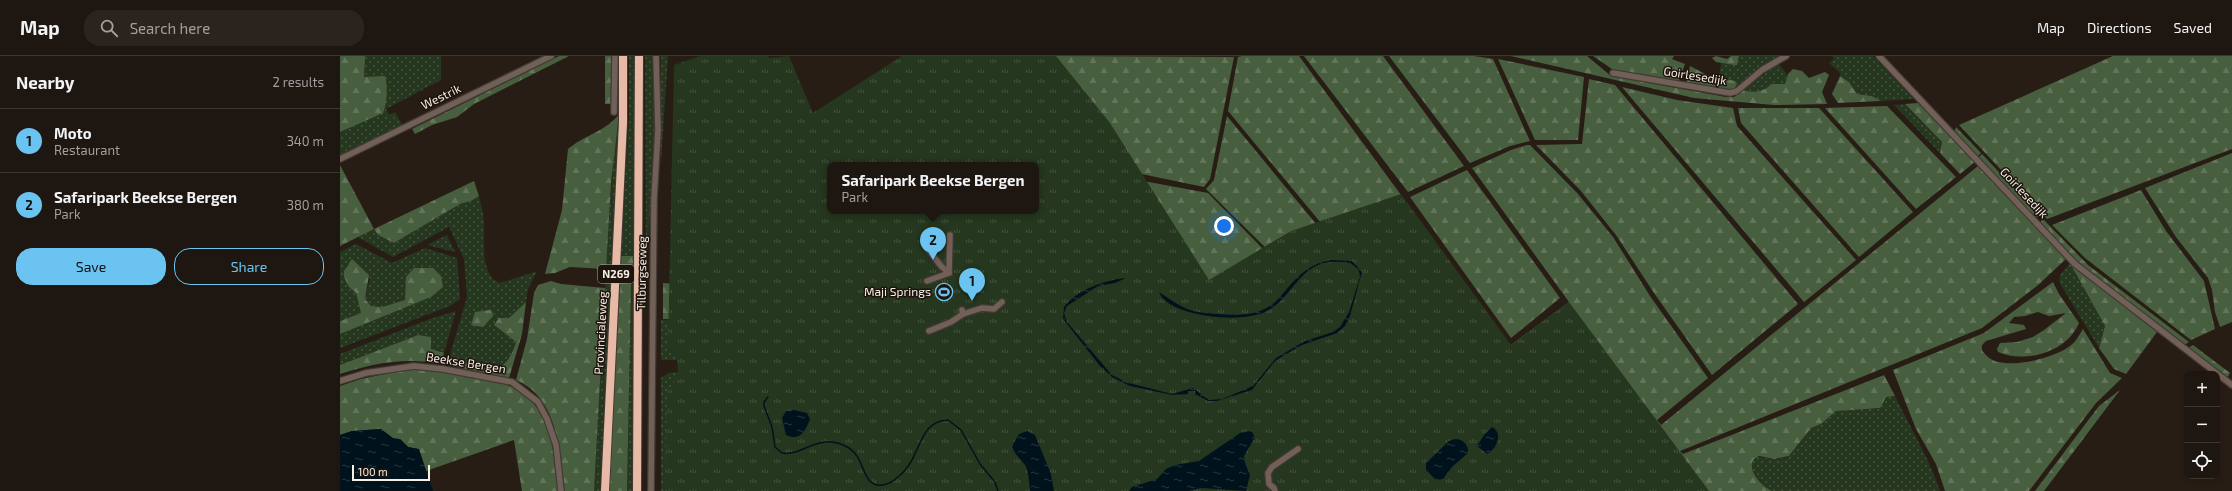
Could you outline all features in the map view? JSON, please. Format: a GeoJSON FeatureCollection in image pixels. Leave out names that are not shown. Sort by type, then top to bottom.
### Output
{"type":"FeatureCollection","features":[{"type":"Feature","properties":{"kind":"highway","name":"Provincialeweg"},"geometry":{"type":"LineString","coordinates":[[605,491],[623,123],[624,56]]}},
{"type":"Feature","properties":{"kind":"highway","name":"N269"},"geometry":{"type":"LineString","coordinates":[[637,491],[639,56]]}},
{"type":"Feature","properties":{"kind":"street","name":"Westrik"},"geometry":{"type":"LineString","coordinates":[[340,159],[551,56]]}},
{"type":"Feature","properties":{"kind":"street"},"geometry":{"type":"LineString","coordinates":[[614,112],[615,56]]}},
{"type":"Feature","properties":{"kind":"street","name":"Tilburgseweg"},"geometry":{"type":"LineString","coordinates":[[651,491],[654,199],[658,130],[656,56]]}},
{"type":"Feature","properties":{"kind":"street","name":"Goirlesedijk"},"geometry":{"type":"LineString","coordinates":[[1613,73],[1730,93],[1737,91],[1762,70],[1786,56]]}},
{"type":"Feature","properties":{"kind":"street","name":"Goirlesedijk"},"geometry":{"type":"LineString","coordinates":[[1879,56],[2076,264],[2232,385]]}},
{"type":"Feature","properties":{"kind":"street"},"geometry":{"type":"LineString","coordinates":[[949,273],[950,235]]}},
{"type":"Feature","properties":{"kind":"street"},"geometry":{"type":"LineString","coordinates":[[926,247],[941,266],[949,273]]}},
{"type":"Feature","properties":{"kind":"street"},"geometry":{"type":"LineString","coordinates":[[927,281],[949,273]]}},
{"type":"Feature","properties":{"kind":"street"},"geometry":{"type":"LineString","coordinates":[[929,331],[951,322],[963,312],[982,308],[994,309],[1002,302]]}},
{"type":"Feature","properties":{"kind":"street","name":"Beekse Bergen"},"geometry":{"type":"LineString","coordinates":[[340,381],[366,373],[414,366],[443,369],[512,382],[538,402],[547,419],[556,445],[562,491]]}},
{"type":"Feature","properties":{"kind":"street"},"geometry":{"type":"LineString","coordinates":[[1275,491],[1269,484],[1268,473],[1272,467],[1298,449]]}},
{"type":"Feature","properties":{"kind":"green space"},"geometry":{"type":"Polygon","coordinates":[[[340,56],[365,56],[364,77],[385,76],[387,90],[383,113],[340,132],[340,56]]]}},
{"type":"Feature","properties":{"kind":"green space"},"geometry":{"type":"Polygon","coordinates":[[[365,56],[441,56],[441,80],[386,109],[389,115],[395,112],[403,126],[340,157],[340,132],[377,114],[364,78],[365,56]]]}},
{"type":"Feature","properties":{"kind":"green space"},"geometry":{"type":"Polygon","coordinates":[[[559,56],[569,56],[474,104],[457,117],[432,125],[415,134],[412,129],[559,56]]]}},
{"type":"Feature","properties":{"kind":"green space"},"geometry":{"type":"Polygon","coordinates":[[[605,56],[612,56],[611,104],[605,104],[605,56]]]}},
{"type":"Feature","properties":{"kind":"green space"},"geometry":{"type":"Polygon","coordinates":[[[629,56],[634,56],[636,256],[621,256],[629,117],[629,56]]]}},
{"type":"Feature","properties":{"kind":"green space"},"geometry":{"type":"Polygon","coordinates":[[[645,56],[654,56],[655,136],[646,277],[645,56]]]}},
{"type":"Feature","properties":{"kind":"green space"},"geometry":{"type":"Polygon","coordinates":[[[661,56],[668,56],[661,163],[661,56]]]}},
{"type":"Feature","properties":{"kind":"green space"},"geometry":{"type":"Polygon","coordinates":[[[700,56],[768,56],[769,58],[789,56],[813,113],[902,56],[1056,56],[1110,123],[1209,280],[1291,231],[1401,194],[1511,345],[1569,302],[1709,491],[665,491],[667,393],[678,375],[677,356],[668,345],[674,65],[700,56]]]}},
{"type":"Feature","properties":{"kind":"green space"},"geometry":{"type":"Polygon","coordinates":[[[1053,56],[1234,57],[1210,179],[1204,187],[1132,172],[1053,56]]]}},
{"type":"Feature","properties":{"kind":"green space"},"geometry":{"type":"Polygon","coordinates":[[[1299,56],[1401,195],[1326,229],[1228,111],[1238,57],[1299,56]]]}},
{"type":"Feature","properties":{"kind":"green space"},"geometry":{"type":"Polygon","coordinates":[[[1304,56],[1383,56],[1464,166],[1408,192],[1304,56]]]}},
{"type":"Feature","properties":{"kind":"green space"},"geometry":{"type":"Polygon","coordinates":[[[1389,56],[1474,56],[1493,59],[1530,141],[1510,146],[1470,163],[1389,56]]]}},
{"type":"Feature","properties":{"kind":"green space"},"geometry":{"type":"Polygon","coordinates":[[[1511,56],[1587,56],[1611,76],[1726,97],[1734,97],[1743,90],[1758,91],[1765,89],[1771,84],[1785,84],[1788,74],[1793,69],[1802,71],[1809,78],[1825,72],[1829,75],[1822,92],[1827,104],[1774,105],[1694,98],[1511,56]]]}},
{"type":"Feature","properties":{"kind":"green space"},"geometry":{"type":"Polygon","coordinates":[[[1593,56],[1674,56],[1672,59],[1685,64],[1678,83],[1615,71],[1593,56]]]}},
{"type":"Feature","properties":{"kind":"green space"},"geometry":{"type":"Polygon","coordinates":[[[1716,56],[1727,59],[1731,56],[1739,56],[1737,65],[1734,65],[1716,62],[1712,58],[1716,56]]]}},
{"type":"Feature","properties":{"kind":"green space"},"geometry":{"type":"Polygon","coordinates":[[[1739,56],[1783,56],[1734,91],[1737,83],[1719,77],[1721,63],[1737,65],[1739,56]]]}},
{"type":"Feature","properties":{"kind":"green space"},"geometry":{"type":"Polygon","coordinates":[[[1832,56],[1873,56],[1914,99],[1881,101],[1872,96],[1857,94],[1849,82],[1840,76],[1840,73],[1829,63],[1834,59],[1832,56]]]}},
{"type":"Feature","properties":{"kind":"green space"},"geometry":{"type":"Polygon","coordinates":[[[2113,56],[2232,56],[2232,149],[2047,219],[1959,125],[2113,56]]]}},
{"type":"Feature","properties":{"kind":"green space"},"geometry":{"type":"Polygon","coordinates":[[[1498,59],[1584,77],[1578,140],[1535,140],[1498,59]]]}},
{"type":"Feature","properties":{"kind":"green space"},"geometry":{"type":"Polygon","coordinates":[[[1779,64],[1787,75],[1785,84],[1771,84],[1765,89],[1758,91],[1743,90],[1765,73],[1779,64]]]}},
{"type":"Feature","properties":{"kind":"green space"},"geometry":{"type":"Polygon","coordinates":[[[1690,66],[1707,75],[1735,81],[1737,83],[1734,91],[1686,84],[1690,66]]]}},
{"type":"Feature","properties":{"kind":"green space"},"geometry":{"type":"Polygon","coordinates":[[[1840,76],[1849,82],[1857,94],[1872,96],[1881,101],[1838,103],[1832,94],[1840,76]]]}},
{"type":"Feature","properties":{"kind":"green space"},"geometry":{"type":"Polygon","coordinates":[[[1589,79],[1615,85],[1798,304],[1712,375],[1654,293],[1616,235],[1581,191],[1536,145],[1582,144],[1589,79]]]}},
{"type":"Feature","properties":{"kind":"green space"},"geometry":{"type":"Polygon","coordinates":[[[1622,87],[1677,100],[1733,108],[1737,126],[1856,260],[1804,302],[1622,87]]]}},
{"type":"Feature","properties":{"kind":"green space"},"geometry":{"type":"Polygon","coordinates":[[[1918,103],[1975,162],[1960,174],[1940,153],[1942,142],[1905,104],[1918,103]]]}},
{"type":"Feature","properties":{"kind":"green space"},"geometry":{"type":"Polygon","coordinates":[[[1904,104],[1942,142],[1940,153],[1894,105],[1904,104]]]}},
{"type":"Feature","properties":{"kind":"green space"},"geometry":{"type":"Polygon","coordinates":[[[1887,106],[1956,177],[1916,209],[1825,108],[1887,106]]]}},
{"type":"Feature","properties":{"kind":"green space"},"geometry":{"type":"Polygon","coordinates":[[[1738,108],[1819,108],[1913,212],[1859,257],[1741,123],[1738,108]]]}},
{"type":"Feature","properties":{"kind":"green space"},"geometry":{"type":"Polygon","coordinates":[[[619,114],[611,183],[606,269],[570,267],[555,273],[545,274],[562,210],[568,149],[574,144],[602,129],[619,114]]]}},
{"type":"Feature","properties":{"kind":"green space"},"geometry":{"type":"Polygon","coordinates":[[[1227,116],[1321,230],[1273,255],[1206,189],[1214,180],[1227,116]]]}},
{"type":"Feature","properties":{"kind":"green space"},"geometry":{"type":"Polygon","coordinates":[[[619,118],[600,491],[594,491],[608,225],[615,140],[619,118]]]}},
{"type":"Feature","properties":{"kind":"green space"},"geometry":{"type":"Polygon","coordinates":[[[1956,127],[1981,153],[1977,157],[1954,133],[1956,127]]]}},
{"type":"Feature","properties":{"kind":"green space"},"geometry":{"type":"Polygon","coordinates":[[[1530,145],[1578,194],[1613,237],[1650,296],[1708,378],[1657,420],[1661,425],[1978,166],[2066,259],[2037,286],[1982,328],[1680,451],[1683,454],[1884,375],[1895,396],[1886,397],[1880,408],[1836,411],[1821,424],[1811,428],[1789,456],[1774,459],[1759,456],[1754,460],[1752,470],[1758,480],[1772,491],[1252,491],[1492,359],[1569,302],[1472,168],[1511,150],[1530,145]]]}},
{"type":"Feature","properties":{"kind":"green space"},"geometry":{"type":"Polygon","coordinates":[[[2232,153],[2232,322],[2220,327],[2215,312],[2212,290],[2208,278],[2176,237],[2145,188],[2232,153]]]}},
{"type":"Feature","properties":{"kind":"green space"},"geometry":{"type":"Polygon","coordinates":[[[1982,154],[2041,217],[2033,216],[1978,158],[1982,154]]]}},
{"type":"Feature","properties":{"kind":"green space"},"geometry":{"type":"Polygon","coordinates":[[[340,165],[374,229],[340,246],[340,165]]]}},
{"type":"Feature","properties":{"kind":"green space"},"geometry":{"type":"Polygon","coordinates":[[[1467,170],[1560,298],[1511,338],[1410,197],[1467,170]]]}},
{"type":"Feature","properties":{"kind":"green space"},"geometry":{"type":"Polygon","coordinates":[[[1138,180],[1208,193],[1266,252],[1210,283],[1138,180]]]}},
{"type":"Feature","properties":{"kind":"green space"},"geometry":{"type":"Polygon","coordinates":[[[474,181],[479,196],[471,201],[460,204],[394,243],[378,235],[374,229],[474,181]]]}},
{"type":"Feature","properties":{"kind":"green space"},"geometry":{"type":"Polygon","coordinates":[[[2141,190],[2166,231],[2204,281],[2215,329],[2191,340],[2085,258],[2052,225],[2141,190]]]}},
{"type":"Feature","properties":{"kind":"green space"},"geometry":{"type":"Polygon","coordinates":[[[479,196],[484,221],[484,256],[489,273],[493,279],[500,283],[537,271],[528,289],[526,302],[509,318],[494,325],[516,342],[513,351],[505,363],[492,370],[449,358],[467,297],[464,259],[449,227],[393,257],[358,237],[374,229],[378,235],[394,243],[460,204],[471,201],[479,196]]]}},
{"type":"Feature","properties":{"kind":"green space"},"geometry":{"type":"Polygon","coordinates":[[[2043,219],[2088,265],[2189,342],[2184,345],[2082,267],[2041,225],[2041,221],[2043,219]]]}},
{"type":"Feature","properties":{"kind":"green space"},"geometry":{"type":"Polygon","coordinates":[[[447,235],[455,252],[427,245],[447,235]]]}},
{"type":"Feature","properties":{"kind":"green space"},"geometry":{"type":"Polygon","coordinates":[[[356,244],[392,263],[425,248],[457,258],[460,299],[450,306],[340,348],[340,334],[431,297],[433,268],[414,268],[406,292],[405,300],[382,307],[371,306],[365,299],[370,278],[347,264],[344,277],[349,287],[356,293],[361,313],[340,321],[340,252],[356,244]]]}},
{"type":"Feature","properties":{"kind":"green space"},"geometry":{"type":"Polygon","coordinates":[[[621,256],[636,256],[635,277],[620,276],[621,256]]]}},
{"type":"Feature","properties":{"kind":"green space"},"geometry":{"type":"Polygon","coordinates":[[[352,259],[369,275],[365,299],[371,306],[382,307],[405,300],[406,277],[414,268],[433,268],[441,276],[443,287],[431,297],[340,334],[340,321],[361,313],[356,293],[349,287],[344,277],[344,271],[352,259]]]}},
{"type":"Feature","properties":{"kind":"green space"},"geometry":{"type":"Polygon","coordinates":[[[2070,263],[2105,326],[2099,348],[2059,282],[2060,275],[2070,263]]]}},
{"type":"Feature","properties":{"kind":"green space"},"geometry":{"type":"Polygon","coordinates":[[[2070,263],[2157,332],[2126,374],[2114,369],[2099,348],[2105,326],[2070,263]]]}},
{"type":"Feature","properties":{"kind":"green space"},"geometry":{"type":"Polygon","coordinates":[[[551,281],[561,284],[605,288],[594,491],[564,491],[558,443],[549,412],[541,399],[530,388],[516,380],[527,339],[534,293],[538,285],[551,281]]]}},
{"type":"Feature","properties":{"kind":"green space"},"geometry":{"type":"Polygon","coordinates":[[[2053,282],[2059,294],[2079,323],[2073,333],[2065,341],[2055,348],[2033,356],[2021,357],[1998,352],[1997,349],[2000,343],[2017,342],[2033,337],[2066,313],[2049,316],[2038,312],[2025,316],[2014,317],[2009,323],[2024,325],[2026,329],[1986,341],[1982,345],[1983,352],[1993,360],[2003,363],[2028,362],[2063,351],[2076,340],[2083,329],[2110,373],[2122,378],[2096,403],[2029,491],[1945,491],[1936,464],[1916,429],[1893,370],[1984,333],[2053,282]]]}},
{"type":"Feature","properties":{"kind":"green space"},"geometry":{"type":"Polygon","coordinates":[[[620,283],[631,284],[627,491],[608,491],[620,283]]]}},
{"type":"Feature","properties":{"kind":"green space"},"geometry":{"type":"Polygon","coordinates":[[[663,283],[711,286],[681,319],[663,319],[663,283]]]}},
{"type":"Feature","properties":{"kind":"green space"},"geometry":{"type":"Polygon","coordinates":[[[631,284],[635,284],[633,491],[627,491],[631,284]]]}},
{"type":"Feature","properties":{"kind":"green space"},"geometry":{"type":"Polygon","coordinates":[[[526,302],[522,334],[509,378],[447,365],[449,358],[492,370],[505,363],[513,351],[516,342],[494,325],[499,318],[509,318],[526,302]]]}},
{"type":"Feature","properties":{"kind":"green space"},"geometry":{"type":"Polygon","coordinates":[[[456,311],[444,353],[431,349],[431,337],[418,335],[340,365],[340,354],[430,319],[456,311]]]}},
{"type":"Feature","properties":{"kind":"green space"},"geometry":{"type":"Polygon","coordinates":[[[492,311],[493,316],[483,327],[471,325],[475,312],[492,311]]]}},
{"type":"Feature","properties":{"kind":"green space"},"geometry":{"type":"Polygon","coordinates":[[[681,319],[678,360],[661,360],[661,320],[681,319]]]}},
{"type":"Feature","properties":{"kind":"green space"},"geometry":{"type":"Polygon","coordinates":[[[418,335],[431,337],[431,349],[444,353],[441,364],[415,361],[390,362],[340,374],[340,365],[418,335]]]}},
{"type":"Feature","properties":{"kind":"green space"},"geometry":{"type":"Polygon","coordinates":[[[2193,345],[2230,373],[2227,378],[2220,371],[2218,371],[2188,348],[2193,345]]]}},
{"type":"Feature","properties":{"kind":"green space"},"geometry":{"type":"Polygon","coordinates":[[[413,368],[454,373],[497,382],[510,386],[525,394],[538,409],[548,430],[554,456],[558,491],[522,491],[514,440],[426,471],[418,449],[408,447],[400,439],[393,439],[381,429],[352,431],[340,435],[340,386],[361,379],[413,368]]]}},
{"type":"Feature","properties":{"kind":"green space"},"geometry":{"type":"Polygon","coordinates":[[[678,372],[677,491],[661,491],[661,378],[669,373],[678,372]]]}},
{"type":"Feature","properties":{"kind":"green space"},"geometry":{"type":"Polygon","coordinates":[[[2120,390],[2044,491],[2035,491],[2099,406],[2120,390]]]}},
{"type":"Feature","properties":{"kind":"green space"},"geometry":{"type":"Polygon","coordinates":[[[1895,396],[1925,455],[1940,491],[1772,491],[1759,481],[1754,473],[1751,465],[1756,457],[1774,459],[1786,458],[1791,454],[1811,428],[1821,424],[1836,411],[1862,408],[1877,409],[1886,397],[1895,396]]]}},
{"type":"Feature","properties":{"kind":"water"},"geometry":{"type":"Polygon","coordinates":[[[1331,260],[1352,261],[1362,272],[1350,316],[1345,326],[1337,333],[1302,345],[1275,361],[1252,390],[1217,401],[1208,401],[1195,394],[1195,391],[1188,391],[1188,394],[1172,395],[1130,386],[1112,377],[1100,366],[1063,319],[1064,307],[1076,296],[1100,284],[1126,278],[1115,283],[1098,286],[1067,306],[1064,313],[1067,322],[1111,374],[1125,382],[1172,394],[1193,388],[1209,400],[1222,399],[1253,386],[1276,358],[1305,341],[1333,332],[1340,327],[1349,312],[1360,277],[1359,271],[1353,265],[1344,262],[1327,262],[1316,266],[1306,272],[1284,298],[1275,306],[1265,312],[1247,317],[1227,318],[1189,312],[1168,302],[1159,292],[1185,308],[1194,311],[1227,315],[1244,315],[1267,308],[1280,297],[1302,273],[1315,265],[1331,260]]]}},
{"type":"Feature","properties":{"kind":"water"},"geometry":{"type":"Polygon","coordinates":[[[794,410],[807,413],[810,419],[802,434],[791,437],[786,435],[782,418],[786,411],[794,410]]]}},
{"type":"Feature","properties":{"kind":"water"},"geometry":{"type":"Polygon","coordinates":[[[1492,427],[1498,433],[1498,437],[1496,445],[1487,454],[1477,446],[1484,435],[1492,427]]]}},
{"type":"Feature","properties":{"kind":"water"},"geometry":{"type":"Polygon","coordinates":[[[381,429],[393,438],[400,439],[408,447],[419,449],[433,491],[340,491],[340,435],[352,431],[381,429]]]}},
{"type":"Feature","properties":{"kind":"water"},"geometry":{"type":"Polygon","coordinates":[[[1027,431],[1035,435],[1051,474],[1054,491],[1030,491],[1029,478],[1025,465],[1016,454],[1012,446],[1019,434],[1027,431]]]}},
{"type":"Feature","properties":{"kind":"water"},"geometry":{"type":"Polygon","coordinates":[[[1248,431],[1252,432],[1255,437],[1244,456],[1250,475],[1246,491],[1201,488],[1189,491],[1129,491],[1132,487],[1157,479],[1166,469],[1175,465],[1199,461],[1240,433],[1248,431]]]}},
{"type":"Feature","properties":{"kind":"water"},"geometry":{"type":"Polygon","coordinates":[[[1455,439],[1461,440],[1465,443],[1468,447],[1468,453],[1452,467],[1443,479],[1436,480],[1426,470],[1426,463],[1449,441],[1455,439]]]}},
{"type":"Feature","properties":{"kind":"waterway"},"geometry":{"type":"LineString","coordinates":[[768,397],[764,402],[764,406],[772,427],[775,447],[782,453],[790,453],[820,443],[838,443],[849,448],[854,453],[867,477],[876,485],[883,485],[892,482],[912,460],[920,442],[930,427],[938,422],[948,420],[961,430],[980,464],[995,482],[998,491]]}},
{"type":"Feature","properties":{"kind":"place","name":"Safaripark Beekse Bergen"},"geometry":{"type":"Point","coordinates":[933,260]}},
{"type":"Feature","properties":{"kind":"place","name":"Maji Springs"},"geometry":{"type":"Point","coordinates":[944,292]}},
{"type":"Feature","properties":{"kind":"place","name":"Moto"},"geometry":{"type":"Point","coordinates":[972,301]}}]}
